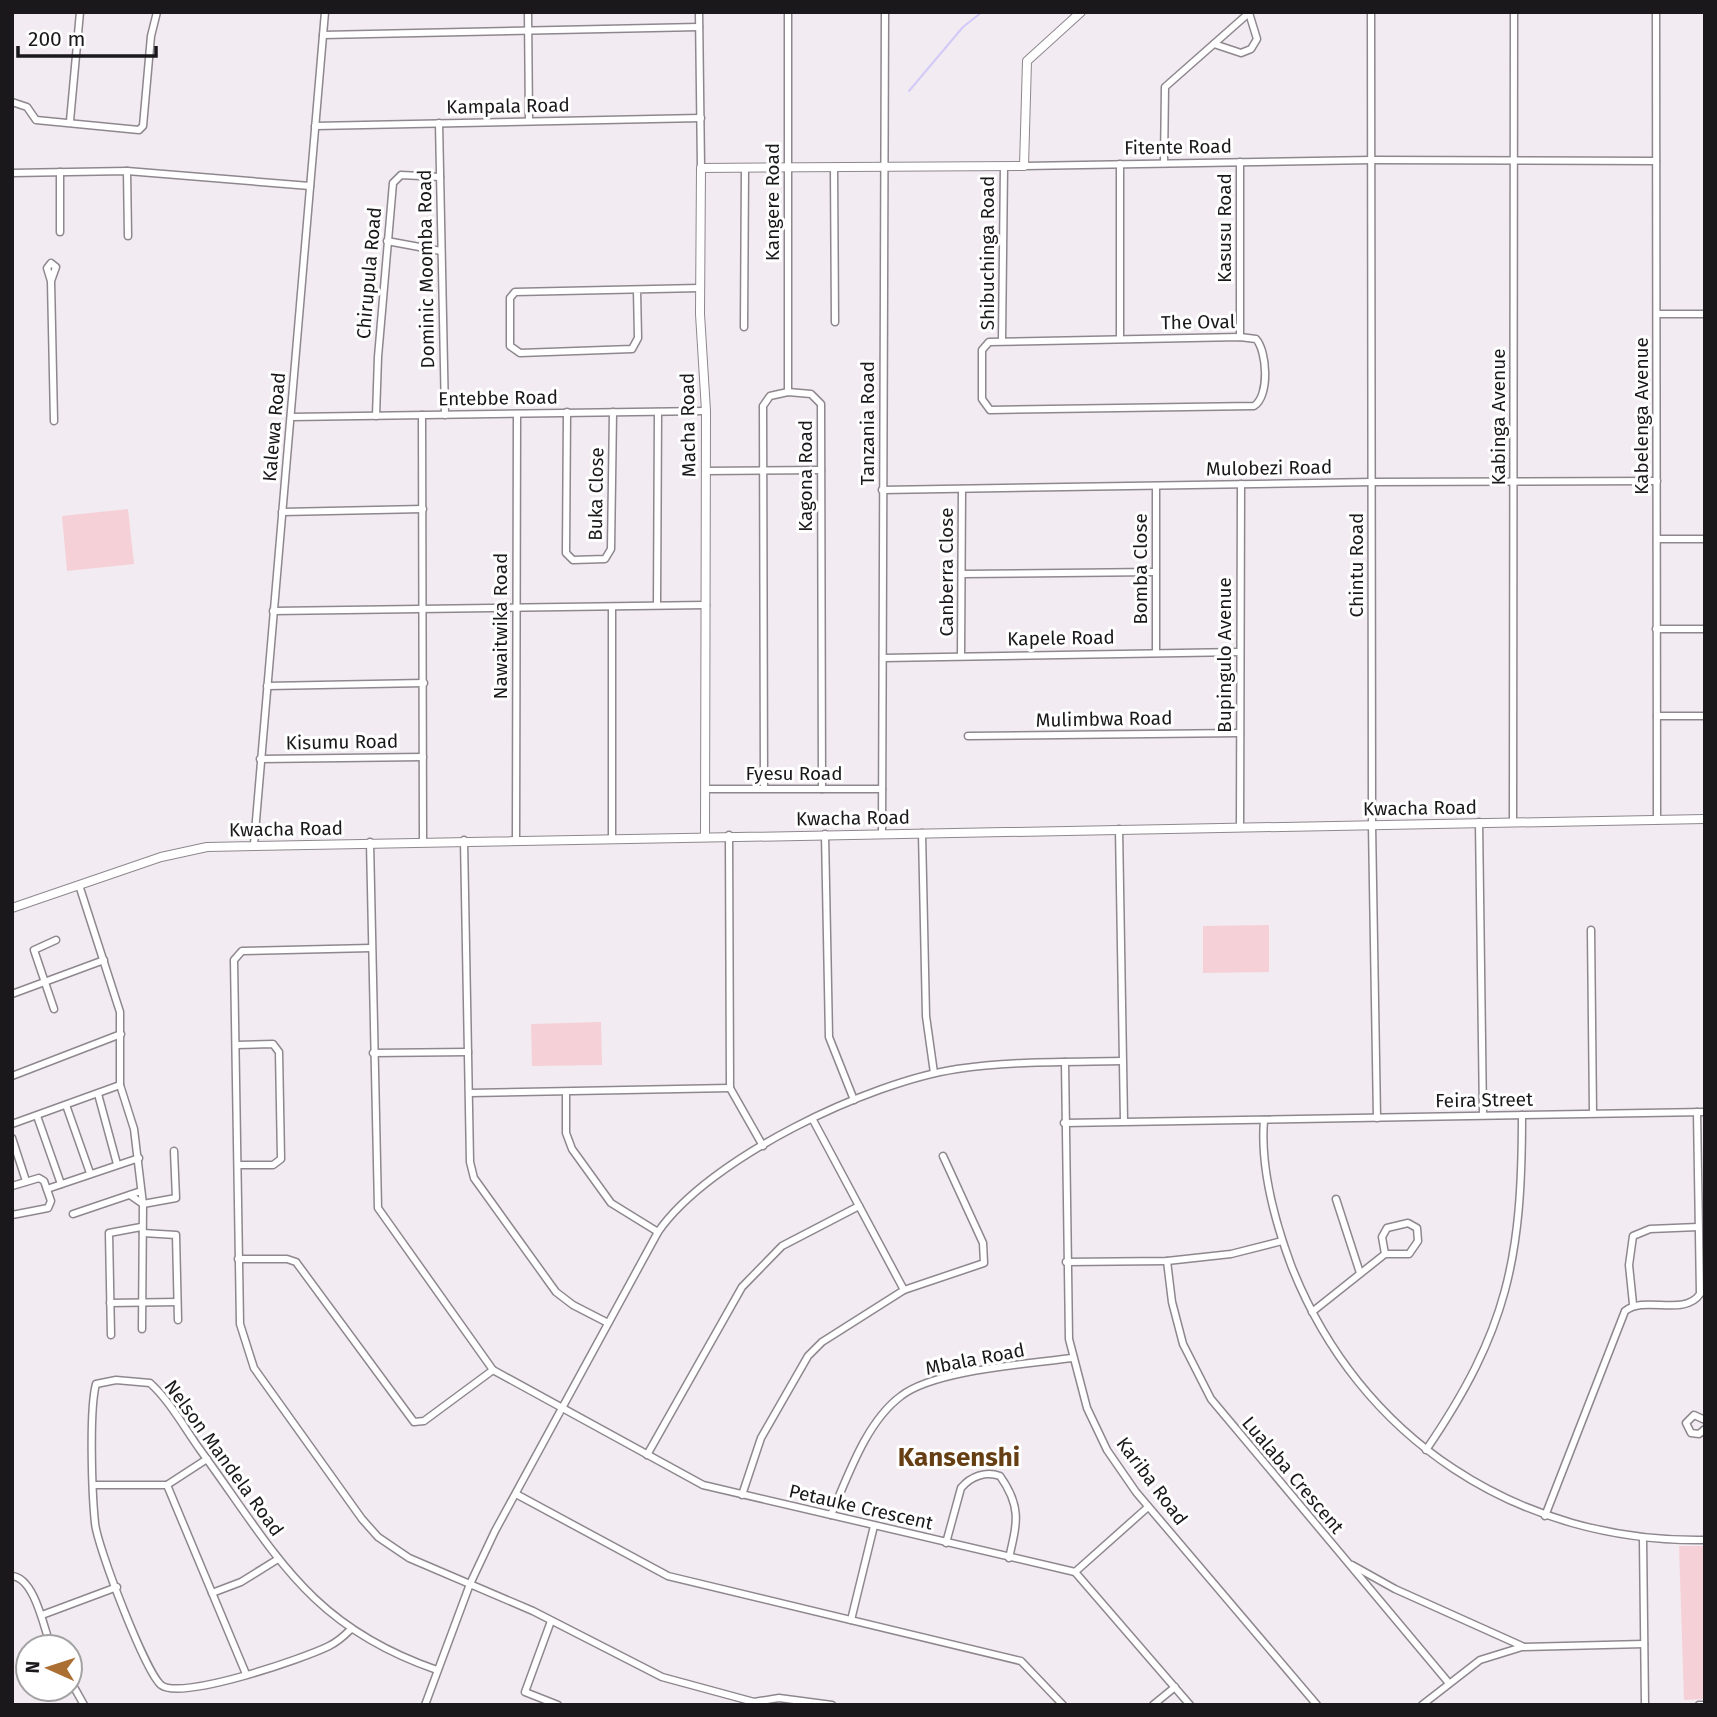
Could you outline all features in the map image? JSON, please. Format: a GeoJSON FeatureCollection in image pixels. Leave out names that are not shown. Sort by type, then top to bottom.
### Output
{"type":"FeatureCollection","features":[{"type":"Feature","properties":{"kind":"main road"},"geometry":{"type":"LineString","coordinates":[[1024,166],[1027,61],[1081,12]]}},
{"type":"Feature","properties":{"kind":"main road","name":"Fitente Road"},"geometry":{"type":"LineString","coordinates":[[701,168],[1024,166]]}},
{"type":"Feature","properties":{"kind":"main road","name":"Macha Road"},"geometry":{"type":"LineString","coordinates":[[701,168],[700,288],[706,411],[705,836]]}},
{"type":"Feature","properties":{"kind":"main road","name":"Kwacha Road"},"geometry":{"type":"LineString","coordinates":[[12,908],[185,850],[254,844],[1705,819]]}},
{"type":"Feature","properties":{"kind":"street"},"geometry":{"type":"LineString","coordinates":[[70,121],[79,12]]}},
{"type":"Feature","properties":{"kind":"street"},"geometry":{"type":"LineString","coordinates":[[12,102],[27,107],[33,119],[60,124],[70,121],[141,129],[151,36],[157,12]]}},
{"type":"Feature","properties":{"kind":"street","name":"Kalewa Road"},"geometry":{"type":"LineString","coordinates":[[254,844],[325,12]]}},
{"type":"Feature","properties":{"kind":"street"},"geometry":{"type":"LineString","coordinates":[[528,12],[529,121]]}},
{"type":"Feature","properties":{"kind":"street","name":"Macha Road"},"geometry":{"type":"LineString","coordinates":[[699,12],[701,168]]}},
{"type":"Feature","properties":{"kind":"street","name":"Kangere Road"},"geometry":{"type":"LineString","coordinates":[[788,12],[788,392]]}},
{"type":"Feature","properties":{"kind":"street","name":"Tanzania Road"},"geometry":{"type":"LineString","coordinates":[[882,833],[885,12]]}},
{"type":"Feature","properties":{"kind":"street","name":"Chintu Road"},"geometry":{"type":"LineString","coordinates":[[1371,12],[1372,825],[1377,1118]]}},
{"type":"Feature","properties":{"kind":"street","name":"Kabinga Avenue"},"geometry":{"type":"LineString","coordinates":[[1513,822],[1514,12]]}},
{"type":"Feature","properties":{"kind":"street","name":"Kabelenga Avenue"},"geometry":{"type":"LineString","coordinates":[[1656,12],[1657,820]]}},
{"type":"Feature","properties":{"kind":"street"},"geometry":{"type":"LineString","coordinates":[[1164,163],[1166,86],[1249,13],[1257,39],[1251,49],[1241,53],[1214,44]]}},
{"type":"Feature","properties":{"kind":"street"},"geometry":{"type":"LineString","coordinates":[[323,35],[528,33],[699,27]]}},
{"type":"Feature","properties":{"kind":"street","name":"Kampala Road"},"geometry":{"type":"LineString","coordinates":[[315,126],[701,118]]}},
{"type":"Feature","properties":{"kind":"street","name":"Dominic Moomba Road"},"geometry":{"type":"LineString","coordinates":[[439,123],[445,415]]}},
{"type":"Feature","properties":{"kind":"street","name":"Fitente Road"},"geometry":{"type":"LineString","coordinates":[[1024,166],[1372,160],[1656,160]]}},
{"type":"Feature","properties":{"kind":"street","name":"Kasusu Road"},"geometry":{"type":"LineString","coordinates":[[1240,162],[1240,337]]}},
{"type":"Feature","properties":{"kind":"street"},"geometry":{"type":"LineString","coordinates":[[1120,164],[1120,338]]}},
{"type":"Feature","properties":{"kind":"street","name":"Shibuchinga Road"},"geometry":{"type":"LineString","coordinates":[[1002,340],[1004,166]]}},
{"type":"Feature","properties":{"kind":"street"},"geometry":{"type":"LineString","coordinates":[[744,327],[745,168]]}},
{"type":"Feature","properties":{"kind":"street"},"geometry":{"type":"LineString","coordinates":[[834,168],[835,322]]}},
{"type":"Feature","properties":{"kind":"street"},"geometry":{"type":"LineString","coordinates":[[127,171],[128,236]]}},
{"type":"Feature","properties":{"kind":"street"},"geometry":{"type":"LineString","coordinates":[[12,173],[127,171],[310,186]]}},
{"type":"Feature","properties":{"kind":"street"},"geometry":{"type":"LineString","coordinates":[[60,172],[60,232]]}},
{"type":"Feature","properties":{"kind":"street","name":"Chirupula Road"},"geometry":{"type":"LineString","coordinates":[[376,416],[387,241],[395,177],[440,177]]}},
{"type":"Feature","properties":{"kind":"street"},"geometry":{"type":"LineString","coordinates":[[387,241],[442,250]]}},
{"type":"Feature","properties":{"kind":"street"},"geometry":{"type":"LineString","coordinates":[[51,281],[54,421]]}},
{"type":"Feature","properties":{"kind":"street"},"geometry":{"type":"LineString","coordinates":[[637,290],[638,338],[632,349],[520,353],[513,350],[510,342],[510,298],[515,292],[700,288]]}},
{"type":"Feature","properties":{"kind":"street"},"geometry":{"type":"LineString","coordinates":[[1657,314],[1705,314]]}},
{"type":"Feature","properties":{"kind":"street","name":"The Oval"},"geometry":{"type":"LineString","coordinates":[[1240,337],[1256,339],[1264,352],[1262,396],[1254,405],[990,410],[982,399],[982,350],[989,342],[1240,337]]}},
{"type":"Feature","properties":{"kind":"street","name":"Kagona Road"},"geometry":{"type":"LineString","coordinates":[[764,788],[763,406],[770,396],[788,392],[811,394],[821,404],[822,789]]}},
{"type":"Feature","properties":{"kind":"street","name":"Entebbe Road"},"geometry":{"type":"LineString","coordinates":[[290,417],[706,411]]}},
{"type":"Feature","properties":{"kind":"street","name":"Buka Close"},"geometry":{"type":"LineString","coordinates":[[567,412],[566,553],[573,560],[605,559],[611,549],[613,412]]}},
{"type":"Feature","properties":{"kind":"street"},"geometry":{"type":"LineString","coordinates":[[657,605],[658,412]]}},
{"type":"Feature","properties":{"kind":"street","name":"Nawaitwika Road"},"geometry":{"type":"LineString","coordinates":[[516,839],[517,414]]}},
{"type":"Feature","properties":{"kind":"street"},"geometry":{"type":"LineString","coordinates":[[422,415],[424,841]]}},
{"type":"Feature","properties":{"kind":"street"},"geometry":{"type":"LineString","coordinates":[[706,471],[821,470]]}},
{"type":"Feature","properties":{"kind":"street","name":"Mulobezi Road"},"geometry":{"type":"LineString","coordinates":[[882,490],[1372,482],[1657,481]]}},
{"type":"Feature","properties":{"kind":"street","name":"Bupingulo Avenue"},"geometry":{"type":"LineString","coordinates":[[1240,827],[1241,484]]}},
{"type":"Feature","properties":{"kind":"street","name":"Bomba Close"},"geometry":{"type":"LineString","coordinates":[[1156,486],[1156,652]]}},
{"type":"Feature","properties":{"kind":"street","name":"Canberra Close"},"geometry":{"type":"LineString","coordinates":[[961,656],[962,489]]}},
{"type":"Feature","properties":{"kind":"street"},"geometry":{"type":"LineString","coordinates":[[282,512],[423,509]]}},
{"type":"Feature","properties":{"kind":"street"},"geometry":{"type":"LineString","coordinates":[[1657,538],[1705,539]]}},
{"type":"Feature","properties":{"kind":"street"},"geometry":{"type":"LineString","coordinates":[[963,574],[1155,572]]}},
{"type":"Feature","properties":{"kind":"street"},"geometry":{"type":"LineString","coordinates":[[273,611],[706,605]]}},
{"type":"Feature","properties":{"kind":"street"},"geometry":{"type":"LineString","coordinates":[[612,607],[612,838]]}},
{"type":"Feature","properties":{"kind":"street"},"geometry":{"type":"LineString","coordinates":[[1656,629],[1705,629]]}},
{"type":"Feature","properties":{"kind":"street","name":"Kapele Road"},"geometry":{"type":"LineString","coordinates":[[883,658],[1240,652]]}},
{"type":"Feature","properties":{"kind":"street"},"geometry":{"type":"LineString","coordinates":[[267,686],[424,683]]}},
{"type":"Feature","properties":{"kind":"street"},"geometry":{"type":"LineString","coordinates":[[1657,716],[1705,716]]}},
{"type":"Feature","properties":{"kind":"street","name":"Mulimbwa Road"},"geometry":{"type":"LineString","coordinates":[[968,736],[1240,733]]}},
{"type":"Feature","properties":{"kind":"street","name":"Kisumu Road"},"geometry":{"type":"LineString","coordinates":[[260,759],[423,757]]}},
{"type":"Feature","properties":{"kind":"street","name":"Fyesu Road"},"geometry":{"type":"LineString","coordinates":[[706,789],[882,789]]}},
{"type":"Feature","properties":{"kind":"street"},"geometry":{"type":"LineString","coordinates":[[1479,822],[1483,1115]]}},
{"type":"Feature","properties":{"kind":"street"},"geometry":{"type":"LineString","coordinates":[[1119,830],[1124,1121]]}},
{"type":"Feature","properties":{"kind":"street"},"geometry":{"type":"LineString","coordinates":[[922,833],[926,1016],[934,1073]]}},
{"type":"Feature","properties":{"kind":"street"},"geometry":{"type":"LineString","coordinates":[[825,834],[829,1037],[854,1100]]}},
{"type":"Feature","properties":{"kind":"street"},"geometry":{"type":"LineString","coordinates":[[729,835],[730,1088],[763,1146]]}},
{"type":"Feature","properties":{"kind":"street"},"geometry":{"type":"LineString","coordinates":[[464,840],[470,1162],[474,1178],[556,1292],[573,1305],[608,1323]]}},
{"type":"Feature","properties":{"kind":"street"},"geometry":{"type":"LineString","coordinates":[[238,1259],[287,1259],[296,1262],[414,1422],[424,1421],[493,1370],[378,1208],[370,842]]}},
{"type":"Feature","properties":{"kind":"street"},"geometry":{"type":"LineString","coordinates":[[79,885],[118,1002],[121,1034],[120,1084],[139,1158],[143,1204],[142,1329]]}},
{"type":"Feature","properties":{"kind":"street"},"geometry":{"type":"LineString","coordinates":[[1591,930],[1593,1113]]}},
{"type":"Feature","properties":{"kind":"street"},"geometry":{"type":"LineString","coordinates":[[54,1009],[34,950],[56,940]]}},
{"type":"Feature","properties":{"kind":"street"},"geometry":{"type":"LineString","coordinates":[[371,948],[242,951],[234,960],[238,1259],[243,1340],[262,1378],[378,1537],[409,1558],[551,1621],[662,1677],[754,1702],[779,1698],[832,1705]]}},
{"type":"Feature","properties":{"kind":"street"},"geometry":{"type":"LineString","coordinates":[[12,994],[104,960]]}},
{"type":"Feature","properties":{"kind":"street"},"geometry":{"type":"LineString","coordinates":[[12,1076],[121,1034]]}},
{"type":"Feature","properties":{"kind":"street"},"geometry":{"type":"LineString","coordinates":[[236,1045],[273,1044],[279,1052],[281,1159],[274,1166],[238,1165]]}},
{"type":"Feature","properties":{"kind":"street"},"geometry":{"type":"LineString","coordinates":[[373,1053],[468,1052]]}},
{"type":"Feature","properties":{"kind":"street"},"geometry":{"type":"LineString","coordinates":[[424,1704],[470,1584],[516,1494],[657,1232],[694,1191],[763,1146],[813,1120],[854,1100],[934,1073],[973,1067],[1122,1061]]}},
{"type":"Feature","properties":{"kind":"street","name":"Kariba Road"},"geometry":{"type":"LineString","coordinates":[[1065,1062],[1066,1262],[1072,1357],[1097,1431],[1119,1470],[1147,1507],[1317,1705]]}},
{"type":"Feature","properties":{"kind":"street"},"geometry":{"type":"LineString","coordinates":[[12,1124],[120,1084]]}},
{"type":"Feature","properties":{"kind":"street"},"geometry":{"type":"LineString","coordinates":[[470,1093],[730,1088]]}},
{"type":"Feature","properties":{"kind":"street"},"geometry":{"type":"LineString","coordinates":[[566,1092],[566,1133],[572,1149],[611,1203],[657,1232]]}},
{"type":"Feature","properties":{"kind":"street"},"geometry":{"type":"LineString","coordinates":[[98,1094],[117,1164]]}},
{"type":"Feature","properties":{"kind":"street"},"geometry":{"type":"LineString","coordinates":[[66,1105],[90,1173]]}},
{"type":"Feature","properties":{"kind":"street"},"geometry":{"type":"LineString","coordinates":[[1633,1304],[1675,1304],[1696,1300],[1701,1285],[1701,1112]]}},
{"type":"Feature","properties":{"kind":"street","name":"Feira Street"},"geometry":{"type":"LineString","coordinates":[[1065,1123],[1701,1112]]}},
{"type":"Feature","properties":{"kind":"street"},"geometry":{"type":"LineString","coordinates":[[1426,1450],[1475,1371],[1494,1331],[1509,1282],[1522,1195],[1522,1115]]}},
{"type":"Feature","properties":{"kind":"street"},"geometry":{"type":"LineString","coordinates":[[37,1116],[61,1184]]}},
{"type":"Feature","properties":{"kind":"street"},"geometry":{"type":"LineString","coordinates":[[1264,1119],[1266,1173],[1282,1241],[1312,1311],[1358,1382],[1426,1450],[1475,1483],[1545,1516],[1643,1539],[1705,1541]]}},
{"type":"Feature","properties":{"kind":"street"},"geometry":{"type":"LineString","coordinates":[[813,1120],[904,1290]]}},
{"type":"Feature","properties":{"kind":"street"},"geometry":{"type":"LineString","coordinates":[[12,1138],[26,1181]]}},
{"type":"Feature","properties":{"kind":"street"},"geometry":{"type":"LineString","coordinates":[[130,1195],[143,1204],[176,1198],[174,1151]]}},
{"type":"Feature","properties":{"kind":"street"},"geometry":{"type":"LineString","coordinates":[[742,1494],[761,1438],[808,1356],[833,1332],[904,1290],[984,1263],[983,1243],[943,1156]]}},
{"type":"Feature","properties":{"kind":"street"},"geometry":{"type":"LineString","coordinates":[[47,1189],[139,1158]]}},
{"type":"Feature","properties":{"kind":"street"},"geometry":{"type":"LineString","coordinates":[[12,1186],[40,1178],[51,1201],[48,1208],[12,1215]]}},
{"type":"Feature","properties":{"kind":"street"},"geometry":{"type":"LineString","coordinates":[[73,1214],[141,1191]]}},
{"type":"Feature","properties":{"kind":"street"},"geometry":{"type":"LineString","coordinates":[[1336,1199],[1360,1273]]}},
{"type":"Feature","properties":{"kind":"street"},"geometry":{"type":"LineString","coordinates":[[647,1455],[742,1287],[782,1246],[859,1206]]}},
{"type":"Feature","properties":{"kind":"street"},"geometry":{"type":"LineString","coordinates":[[1312,1311],[1385,1254],[1409,1254],[1418,1241],[1417,1228],[1408,1223],[1387,1228],[1382,1237],[1385,1254]]}},
{"type":"Feature","properties":{"kind":"street"},"geometry":{"type":"LineString","coordinates":[[1545,1516],[1619,1321],[1633,1304],[1629,1265],[1633,1236],[1650,1229],[1699,1227]]}},
{"type":"Feature","properties":{"kind":"street"},"geometry":{"type":"LineString","coordinates":[[111,1335],[109,1233],[142,1230],[176,1235],[178,1320]]}},
{"type":"Feature","properties":{"kind":"street"},"geometry":{"type":"LineString","coordinates":[[1066,1262],[1167,1261],[1231,1254],[1282,1241]]}},
{"type":"Feature","properties":{"kind":"street","name":"Lualaba Crescent"},"geometry":{"type":"LineString","coordinates":[[1167,1261],[1176,1323],[1201,1383],[1223,1417],[1448,1682]]}},
{"type":"Feature","properties":{"kind":"street"},"geometry":{"type":"LineString","coordinates":[[110,1303],[177,1302]]}},
{"type":"Feature","properties":{"kind":"street","name":"Mbala Road"},"geometry":{"type":"LineString","coordinates":[[831,1515],[846,1480],[883,1412],[902,1395],[926,1382],[1072,1357]]}},
{"type":"Feature","properties":{"kind":"street","name":"Petauke Crescent"},"geometry":{"type":"LineString","coordinates":[[493,1370],[703,1485],[1075,1572]]}},
{"type":"Feature","properties":{"kind":"street","name":"Nelson Mandela Road"},"geometry":{"type":"LineString","coordinates":[[350,1630],[331,1645],[301,1658],[246,1674],[191,1688],[167,1688],[160,1684],[144,1658],[97,1535],[94,1485],[95,1388],[104,1381],[132,1380],[150,1383],[278,1559],[313,1598],[350,1630],[383,1649],[437,1670]]}},
{"type":"Feature","properties":{"kind":"street"},"geometry":{"type":"LineString","coordinates":[[1705,1420],[1694,1415],[1686,1423],[1691,1433],[1699,1434],[1705,1429]]}},
{"type":"Feature","properties":{"kind":"street"},"geometry":{"type":"LineString","coordinates":[[94,1485],[167,1485],[207,1459]]}},
{"type":"Feature","properties":{"kind":"street"},"geometry":{"type":"LineString","coordinates":[[946,1543],[961,1488],[982,1474],[991,1473],[1000,1476],[1016,1505],[1017,1514],[1009,1558]]}},
{"type":"Feature","properties":{"kind":"street"},"geometry":{"type":"LineString","coordinates":[[167,1485],[246,1674]]}},
{"type":"Feature","properties":{"kind":"street"},"geometry":{"type":"LineString","coordinates":[[516,1494],[668,1576],[1023,1662],[1063,1705]]}},
{"type":"Feature","properties":{"kind":"street"},"geometry":{"type":"LineString","coordinates":[[1147,1507],[1075,1572],[1190,1705]]}},
{"type":"Feature","properties":{"kind":"street"},"geometry":{"type":"LineString","coordinates":[[851,1620],[874,1526]]}},
{"type":"Feature","properties":{"kind":"street"},"geometry":{"type":"LineString","coordinates":[[1643,1539],[1645,1705]]}},
{"type":"Feature","properties":{"kind":"street"},"geometry":{"type":"LineString","coordinates":[[212,1593],[241,1582],[278,1559]]}},
{"type":"Feature","properties":{"kind":"street"},"geometry":{"type":"LineString","coordinates":[[1347,1563],[1374,1579],[1522,1647]]}},
{"type":"Feature","properties":{"kind":"street"},"geometry":{"type":"LineString","coordinates":[[12,1576],[23,1579],[27,1584],[42,1615],[47,1633]]}},
{"type":"Feature","properties":{"kind":"street"},"geometry":{"type":"LineString","coordinates":[[1367,1587],[1374,1579]]}},
{"type":"Feature","properties":{"kind":"street"},"geometry":{"type":"LineString","coordinates":[[42,1615],[117,1587]]}},
{"type":"Feature","properties":{"kind":"street"},"geometry":{"type":"LineString","coordinates":[[551,1621],[524,1692],[558,1705]]}},
{"type":"Feature","properties":{"kind":"street"},"geometry":{"type":"LineString","coordinates":[[1423,1705],[1448,1682],[1480,1660],[1522,1647],[1644,1644]]}},
{"type":"Feature","properties":{"kind":"street"},"geometry":{"type":"LineString","coordinates":[[1153,1705],[1174,1687]]}},
{"type":"Feature","properties":{"kind":"street"},"geometry":{"type":"LineString","coordinates":[[1699,1705],[1705,1705]]}},
{"type":"Feature","properties":{"kind":"shaded area"},"geometry":{"type":"Polygon","coordinates":[[[128,509],[134,564],[67,571],[62,516],[128,509]]]}},
{"type":"Feature","properties":{"kind":"shaded area"},"geometry":{"type":"Polygon","coordinates":[[[1269,925],[1269,972],[1203,973],[1203,926],[1269,925]]]}},
{"type":"Feature","properties":{"kind":"shaded area"},"geometry":{"type":"Polygon","coordinates":[[[601,1022],[602,1065],[532,1066],[531,1024],[601,1022]]]}},
{"type":"Feature","properties":{"kind":"shaded area"},"geometry":{"type":"Polygon","coordinates":[[[1679,1546],[1705,1546],[1705,1699],[1684,1700],[1679,1546]]]}},
{"type":"Feature","properties":{"kind":"waterway"},"geometry":{"type":"LineString","coordinates":[[909,91],[963,27],[982,12]]}},
{"type":"Feature","properties":{"kind":"district","name":"Kansenshi"},"geometry":{"type":"Point","coordinates":[959,1457]}}]}
